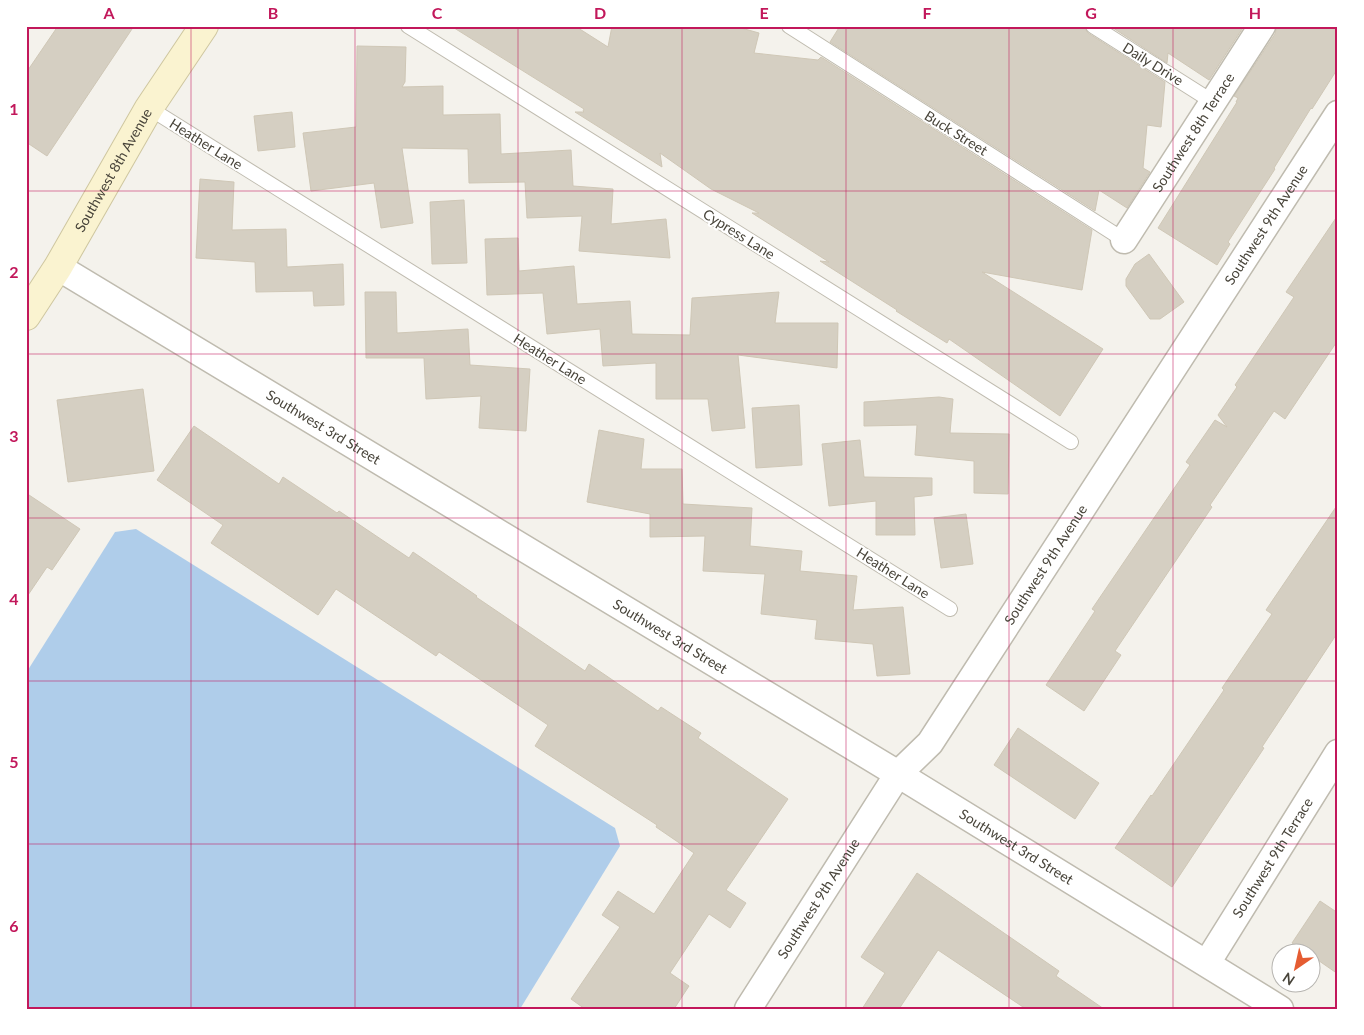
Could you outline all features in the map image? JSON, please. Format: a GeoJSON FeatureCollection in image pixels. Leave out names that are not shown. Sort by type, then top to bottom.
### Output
{"type":"FeatureCollection","features":[{"type":"Feature","properties":{"kind":"street","name":"Southwest 8th Avenue"},"geometry":{"type":"LineString","coordinates":[[26,316],[58,267],[149,108],[204,26]]}},
{"type":"Feature","properties":{"kind":"street","name":"Southwest 8th Terrace"},"geometry":{"type":"LineString","coordinates":[[1124,240],[1262,26]]}},
{"type":"Feature","properties":{"kind":"street","name":"Southwest 9th Avenue"},"geometry":{"type":"LineString","coordinates":[[748,1009],[898,774],[930,743],[1338,114]]}},
{"type":"Feature","properties":{"kind":"street","name":"Southwest 3rd Street"},"geometry":{"type":"LineString","coordinates":[[58,267],[898,774],[1280,1009]]}},
{"type":"Feature","properties":{"kind":"street","name":"Southwest 9th Terrace"},"geometry":{"type":"LineString","coordinates":[[1206,963],[1338,753]]}},
{"type":"Feature","properties":{"kind":"lane","name":"Cypress Lane"},"geometry":{"type":"LineString","coordinates":[[408,26],[1072,442]]}},
{"type":"Feature","properties":{"kind":"lane","name":"Buck Street"},"geometry":{"type":"LineString","coordinates":[[788,26],[1124,240]]}},
{"type":"Feature","properties":{"kind":"lane","name":"Daily Drive"},"geometry":{"type":"LineString","coordinates":[[1093,26],[1213,102]]}},
{"type":"Feature","properties":{"kind":"lane","name":"Heather Lane"},"geometry":{"type":"LineString","coordinates":[[149,108],[950,609]]}},
{"type":"Feature","properties":{"kind":"water"},"geometry":{"type":"Polygon","coordinates":[[[136,529],[615,828],[620,846],[520,1009],[26,1009],[26,673],[115,532],[136,529]]]}},
{"type":"Feature","properties":{"kind":"building"},"geometry":{"type":"Polygon","coordinates":[[[58,26],[134,26],[47,156],[26,142],[26,73],[58,26]]]}},
{"type":"Feature","properties":{"kind":"building"},"geometry":{"type":"Polygon","coordinates":[[[451,26],[575,26],[608,47],[612,26],[734,26],[759,33],[754,53],[818,60],[821,57],[1092,230],[1082,290],[982,272],[1103,349],[1060,416],[949,339],[947,343],[896,311],[820,261],[829,262],[752,213],[759,213],[711,189],[660,153],[662,167],[575,112],[584,112],[584,109],[451,26]]]}},
{"type":"Feature","properties":{"kind":"building"},"geometry":{"type":"Polygon","coordinates":[[[840,26],[1084,26],[1088,33],[1165,82],[1161,127],[1147,125],[1143,168],[1150,172],[1127,208],[1099,190],[1095,211],[830,42],[840,26]]]}},
{"type":"Feature","properties":{"kind":"building"},"geometry":{"type":"Polygon","coordinates":[[[1110,26],[1244,26],[1209,80],[1168,53],[1167,63],[1110,26]]]}},
{"type":"Feature","properties":{"kind":"building"},"geometry":{"type":"Polygon","coordinates":[[[1277,26],[1338,26],[1338,68],[1228,242],[1230,244],[1217,265],[1158,228],[1237,102],[1238,98],[1234,96],[1275,34],[1277,26]]]}},
{"type":"Feature","properties":{"kind":"building"},"geometry":{"type":"Polygon","coordinates":[[[357,46],[406,47],[405,82],[402,87],[443,86],[443,115],[500,114],[501,154],[571,150],[573,186],[613,189],[611,224],[666,219],[670,258],[579,251],[582,216],[527,218],[525,182],[469,183],[468,149],[402,148],[413,223],[381,228],[374,183],[311,191],[303,133],[356,127],[357,46]]]}},
{"type":"Feature","properties":{"kind":"building"},"geometry":{"type":"Polygon","coordinates":[[[292,112],[295,147],[258,151],[254,116],[292,112]]]}},
{"type":"Feature","properties":{"kind":"building"},"geometry":{"type":"Polygon","coordinates":[[[200,179],[234,182],[232,230],[286,229],[287,267],[343,264],[344,305],[314,306],[313,291],[256,292],[255,262],[196,258],[200,179]]]}},
{"type":"Feature","properties":{"kind":"building"},"geometry":{"type":"Polygon","coordinates":[[[464,200],[467,263],[432,264],[430,202],[464,200]]]}},
{"type":"Feature","properties":{"kind":"building"},"geometry":{"type":"Polygon","coordinates":[[[1338,215],[1338,340],[1285,419],[1274,411],[1115,651],[1121,655],[1084,711],[1046,685],[1095,611],[1092,609],[1190,465],[1186,462],[1215,420],[1227,427],[1218,415],[1237,387],[1235,385],[1294,297],[1286,292],[1338,215]]]}},
{"type":"Feature","properties":{"kind":"building"},"geometry":{"type":"Polygon","coordinates":[[[518,238],[519,271],[574,266],[577,304],[630,301],[632,334],[690,335],[692,298],[779,292],[775,323],[838,323],[837,368],[738,355],[745,428],[712,431],[708,399],[656,399],[656,363],[603,366],[600,329],[547,334],[543,293],[487,295],[485,239],[518,238]]]}},
{"type":"Feature","properties":{"kind":"building"},"geometry":{"type":"Polygon","coordinates":[[[1149,254],[1184,302],[1160,319],[1150,319],[1126,286],[1126,279],[1135,264],[1149,254]]]}},
{"type":"Feature","properties":{"kind":"building"},"geometry":{"type":"Polygon","coordinates":[[[365,292],[396,292],[397,333],[468,329],[470,365],[530,369],[526,431],[479,428],[481,396],[426,399],[424,358],[366,358],[365,292]]]}},
{"type":"Feature","properties":{"kind":"building"},"geometry":{"type":"Polygon","coordinates":[[[143,389],[154,471],[68,482],[57,400],[143,389]]]}},
{"type":"Feature","properties":{"kind":"building"},"geometry":{"type":"Polygon","coordinates":[[[939,397],[953,399],[950,433],[1009,434],[1008,494],[974,493],[974,461],[915,455],[917,425],[864,426],[864,402],[939,397]]]}},
{"type":"Feature","properties":{"kind":"building"},"geometry":{"type":"Polygon","coordinates":[[[799,405],[802,465],[756,468],[752,408],[799,405]]]}},
{"type":"Feature","properties":{"kind":"building"},"geometry":{"type":"Polygon","coordinates":[[[194,426],[279,484],[283,477],[337,513],[339,511],[409,558],[413,552],[585,671],[589,664],[658,711],[661,707],[701,733],[698,738],[788,799],[726,890],[746,903],[730,928],[709,914],[670,973],[689,986],[674,1009],[585,1009],[571,999],[620,927],[602,915],[618,891],[654,914],[694,853],[656,827],[657,825],[535,746],[548,725],[439,652],[436,656],[336,589],[318,615],[211,543],[223,525],[157,480],[194,426]]]}},
{"type":"Feature","properties":{"kind":"building"},"geometry":{"type":"Polygon","coordinates":[[[599,430],[644,439],[641,469],[682,469],[683,504],[752,508],[750,546],[802,551],[800,571],[857,576],[853,610],[903,607],[910,674],[877,676],[873,644],[815,639],[817,620],[761,614],[765,574],[703,571],[705,536],[650,537],[650,514],[587,502],[599,430]]]}},
{"type":"Feature","properties":{"kind":"building"},"geometry":{"type":"Polygon","coordinates":[[[860,440],[864,477],[932,478],[932,495],[914,497],[915,535],[876,535],[876,501],[829,506],[822,444],[860,440]]]}},
{"type":"Feature","properties":{"kind":"building"},"geometry":{"type":"Polygon","coordinates":[[[26,493],[80,529],[52,570],[47,567],[26,598],[26,493]]]}},
{"type":"Feature","properties":{"kind":"building"},"geometry":{"type":"Polygon","coordinates":[[[1338,504],[1338,632],[1172,887],[1115,848],[1224,690],[1222,688],[1272,614],[1266,610],[1338,504]]]}},
{"type":"Feature","properties":{"kind":"building"},"geometry":{"type":"Polygon","coordinates":[[[966,514],[973,564],[941,568],[934,518],[966,514]]]}},
{"type":"Feature","properties":{"kind":"building"},"geometry":{"type":"Polygon","coordinates":[[[1018,728],[1099,783],[1075,819],[994,765],[1018,728]]]}},
{"type":"Feature","properties":{"kind":"building"},"geometry":{"type":"Polygon","coordinates":[[[917,873],[1059,971],[1056,976],[1104,1009],[1026,1009],[938,950],[899,1009],[862,1009],[885,973],[861,957],[917,873]]]}},
{"type":"Feature","properties":{"kind":"building"},"geometry":{"type":"Polygon","coordinates":[[[1320,901],[1338,913],[1338,974],[1322,963],[1322,942],[1293,942],[1320,901]]]}}]}
